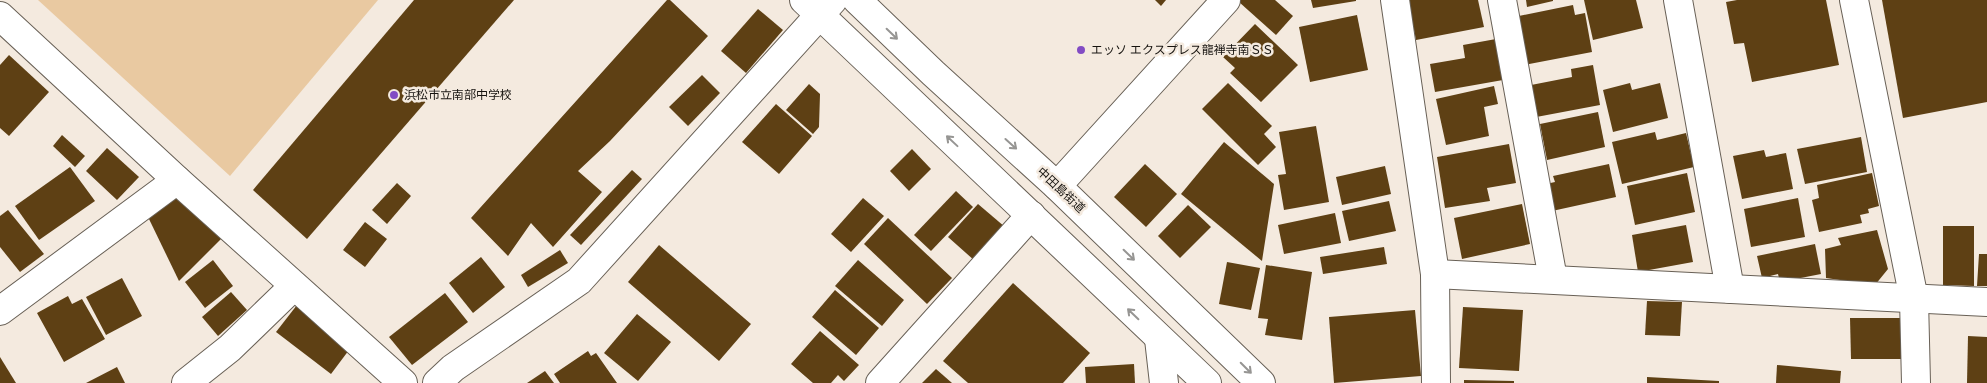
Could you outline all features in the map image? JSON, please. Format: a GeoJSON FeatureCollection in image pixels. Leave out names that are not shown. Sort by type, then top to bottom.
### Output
{"type":"FeatureCollection","features":[{"type":"Feature","properties":{"kind":"street","name":"中田島街道"},"geometry":{"type":"LineString","coordinates":[[857,0],[933,73],[1057,186],[1261,383]]}},
{"type":"Feature","properties":{"kind":"street"},"geometry":{"type":"LineString","coordinates":[[1057,186],[1226,0]]}},
{"type":"Feature","properties":{"kind":"street"},"geometry":{"type":"LineString","coordinates":[[1395,0],[1435,274],[1436,383]]}},
{"type":"Feature","properties":{"kind":"street"},"geometry":{"type":"LineString","coordinates":[[1502,0],[1553,279]]}},
{"type":"Feature","properties":{"kind":"street"},"geometry":{"type":"LineString","coordinates":[[1678,0],[1730,289]]}},
{"type":"Feature","properties":{"kind":"street"},"geometry":{"type":"LineString","coordinates":[[1854,0],[1914,299],[1916,383]]}},
{"type":"Feature","properties":{"kind":"street"},"geometry":{"type":"LineString","coordinates":[[437,383],[453,368],[579,281],[819,5],[1031,215],[1207,383]]}},
{"type":"Feature","properties":{"kind":"street"},"geometry":{"type":"LineString","coordinates":[[0,16],[177,180],[403,383]]}},
{"type":"Feature","properties":{"kind":"street"},"geometry":{"type":"LineString","coordinates":[[0,311],[177,180]]}},
{"type":"Feature","properties":{"kind":"street"},"geometry":{"type":"LineString","coordinates":[[880,383],[1031,215]]}},
{"type":"Feature","properties":{"kind":"street"},"geometry":{"type":"LineString","coordinates":[[1435,274],[1987,302]]}},
{"type":"Feature","properties":{"kind":"street"},"geometry":{"type":"LineString","coordinates":[[186,383],[230,348],[294,286]]}},
{"type":"Feature","properties":{"kind":"street"},"geometry":{"type":"LineString","coordinates":[[1159,339],[1164,383]]}},
{"type":"Feature","properties":{"kind":"shaded area"},"geometry":{"type":"Polygon","coordinates":[[[38,0],[378,0],[230,176],[38,0]]]}},
{"type":"Feature","properties":{"kind":"building"},"geometry":{"type":"Polygon","coordinates":[[[414,0],[514,0],[307,239],[253,190],[414,0]]]}},
{"type":"Feature","properties":{"kind":"building"},"geometry":{"type":"Polygon","coordinates":[[[667,0],[670,0],[708,36],[610,141],[578,171],[602,192],[553,247],[531,223],[508,256],[471,218],[667,0]]]}},
{"type":"Feature","properties":{"kind":"building"},"geometry":{"type":"Polygon","coordinates":[[[1155,0],[1166,0],[1161,6],[1155,0]]]}},
{"type":"Feature","properties":{"kind":"building"},"geometry":{"type":"Polygon","coordinates":[[[1241,0],[1275,0],[1293,16],[1276,35],[1239,2],[1241,0]]]}},
{"type":"Feature","properties":{"kind":"building"},"geometry":{"type":"Polygon","coordinates":[[[1311,0],[1356,0],[1356,1],[1313,8],[1311,0]]]}},
{"type":"Feature","properties":{"kind":"building"},"geometry":{"type":"Polygon","coordinates":[[[1408,0],[1478,0],[1484,27],[1416,40],[1408,0]]]}},
{"type":"Feature","properties":{"kind":"building"},"geometry":{"type":"Polygon","coordinates":[[[1526,0],[1553,0],[1553,1],[1527,7],[1526,0]]]}},
{"type":"Feature","properties":{"kind":"building"},"geometry":{"type":"Polygon","coordinates":[[[1584,0],[1636,0],[1643,28],[1593,40],[1584,0]]]}},
{"type":"Feature","properties":{"kind":"building"},"geometry":{"type":"Polygon","coordinates":[[[1737,0],[1826,0],[1839,65],[1752,82],[1744,43],[1734,44],[1726,2],[1737,0]]]}},
{"type":"Feature","properties":{"kind":"building"},"geometry":{"type":"Polygon","coordinates":[[[1882,0],[1987,0],[1987,102],[1903,118],[1882,0]]]}},
{"type":"Feature","properties":{"kind":"building"},"geometry":{"type":"Polygon","coordinates":[[[1573,5],[1575,15],[1585,13],[1592,52],[1524,65],[1514,17],[1573,5]]]}},
{"type":"Feature","properties":{"kind":"building"},"geometry":{"type":"Polygon","coordinates":[[[758,9],[783,30],[746,73],[721,51],[758,9]]]}},
{"type":"Feature","properties":{"kind":"building"},"geometry":{"type":"Polygon","coordinates":[[[1357,15],[1368,70],[1310,82],[1299,27],[1357,15]]]}},
{"type":"Feature","properties":{"kind":"building"},"geometry":{"type":"Polygon","coordinates":[[[1255,24],[1298,65],[1261,102],[1230,73],[1235,68],[1223,57],[1255,24]]]}},
{"type":"Feature","properties":{"kind":"building"},"geometry":{"type":"Polygon","coordinates":[[[1496,39],[1503,80],[1435,92],[1430,64],[1465,58],[1463,45],[1496,39]]]}},
{"type":"Feature","properties":{"kind":"building"},"geometry":{"type":"Polygon","coordinates":[[[9,55],[49,92],[9,136],[0,128],[0,65],[9,55]]]}},
{"type":"Feature","properties":{"kind":"building"},"geometry":{"type":"Polygon","coordinates":[[[1593,65],[1600,105],[1531,118],[1526,86],[1572,77],[1571,69],[1593,65]]]}},
{"type":"Feature","properties":{"kind":"building"},"geometry":{"type":"Polygon","coordinates":[[[702,75],[720,93],[688,126],[669,107],[702,75]]]}},
{"type":"Feature","properties":{"kind":"building"},"geometry":{"type":"Polygon","coordinates":[[[1228,83],[1272,126],[1264,134],[1276,147],[1258,165],[1202,109],[1228,83]]]}},
{"type":"Feature","properties":{"kind":"building"},"geometry":{"type":"Polygon","coordinates":[[[1630,83],[1632,90],[1660,83],[1668,118],[1613,132],[1603,90],[1630,83]]]}},
{"type":"Feature","properties":{"kind":"building"},"geometry":{"type":"Polygon","coordinates":[[[809,84],[820,94],[819,127],[813,134],[786,110],[809,84]]]}},
{"type":"Feature","properties":{"kind":"building"},"geometry":{"type":"Polygon","coordinates":[[[1494,86],[1498,104],[1484,107],[1489,136],[1446,145],[1436,99],[1494,86]]]}},
{"type":"Feature","properties":{"kind":"building"},"geometry":{"type":"Polygon","coordinates":[[[776,104],[812,136],[779,174],[742,142],[776,104]]]}},
{"type":"Feature","properties":{"kind":"building"},"geometry":{"type":"Polygon","coordinates":[[[1598,112],[1605,147],[1547,160],[1540,124],[1598,112]]]}},
{"type":"Feature","properties":{"kind":"building"},"geometry":{"type":"Polygon","coordinates":[[[1316,126],[1329,202],[1284,210],[1278,175],[1286,174],[1279,132],[1316,126]]]}},
{"type":"Feature","properties":{"kind":"building"},"geometry":{"type":"Polygon","coordinates":[[[1655,132],[1657,140],[1686,133],[1694,167],[1622,184],[1612,142],[1655,132]]]}},
{"type":"Feature","properties":{"kind":"building"},"geometry":{"type":"Polygon","coordinates":[[[62,135],[85,156],[75,167],[53,146],[62,135]]]}},
{"type":"Feature","properties":{"kind":"building"},"geometry":{"type":"Polygon","coordinates":[[[1861,137],[1867,172],[1805,184],[1797,149],[1861,137]]]}},
{"type":"Feature","properties":{"kind":"building"},"geometry":{"type":"Polygon","coordinates":[[[1224,142],[1274,184],[1262,261],[1181,194],[1224,142]]]}},
{"type":"Feature","properties":{"kind":"building"},"geometry":{"type":"Polygon","coordinates":[[[1509,144],[1516,183],[1487,188],[1490,201],[1445,208],[1437,157],[1509,144]]]}},
{"type":"Feature","properties":{"kind":"building"},"geometry":{"type":"Polygon","coordinates":[[[107,148],[139,177],[117,200],[86,171],[107,148]]]}},
{"type":"Feature","properties":{"kind":"building"},"geometry":{"type":"Polygon","coordinates":[[[912,149],[931,169],[909,191],[890,171],[912,149]]]}},
{"type":"Feature","properties":{"kind":"building"},"geometry":{"type":"Polygon","coordinates":[[[1764,150],[1766,157],[1786,153],[1793,189],[1742,199],[1733,156],[1764,150]]]}},
{"type":"Feature","properties":{"kind":"building"},"geometry":{"type":"Polygon","coordinates":[[[1145,164],[1177,194],[1146,227],[1114,197],[1145,164]]]}},
{"type":"Feature","properties":{"kind":"building"},"geometry":{"type":"Polygon","coordinates":[[[1609,164],[1616,197],[1552,211],[1546,184],[1555,182],[1553,176],[1609,164]]]}},
{"type":"Feature","properties":{"kind":"building"},"geometry":{"type":"Polygon","coordinates":[[[1385,166],[1391,194],[1342,205],[1336,177],[1385,166]]]}},
{"type":"Feature","properties":{"kind":"building"},"geometry":{"type":"Polygon","coordinates":[[[70,167],[95,201],[39,240],[15,206],[70,167]]]}},
{"type":"Feature","properties":{"kind":"building"},"geometry":{"type":"Polygon","coordinates":[[[632,170],[642,179],[581,245],[570,235],[632,170]]]}},
{"type":"Feature","properties":{"kind":"building"},"geometry":{"type":"Polygon","coordinates":[[[1687,173],[1695,212],[1635,225],[1627,186],[1687,173]]]}},
{"type":"Feature","properties":{"kind":"building"},"geometry":{"type":"Polygon","coordinates":[[[1872,173],[1879,206],[1868,209],[1869,213],[1860,215],[1862,223],[1819,232],[1812,200],[1819,198],[1817,185],[1872,173]]]}},
{"type":"Feature","properties":{"kind":"building"},"geometry":{"type":"Polygon","coordinates":[[[397,183],[411,196],[387,224],[372,210],[397,183]]]}},
{"type":"Feature","properties":{"kind":"building"},"geometry":{"type":"Polygon","coordinates":[[[956,191],[973,207],[931,251],[914,235],[956,191]]]}},
{"type":"Feature","properties":{"kind":"building"},"geometry":{"type":"Polygon","coordinates":[[[174,193],[221,239],[179,281],[149,219],[174,193]]]}},
{"type":"Feature","properties":{"kind":"building"},"geometry":{"type":"Polygon","coordinates":[[[863,198],[884,216],[851,252],[831,234],[863,198]]]}},
{"type":"Feature","properties":{"kind":"building"},"geometry":{"type":"Polygon","coordinates":[[[1798,198],[1805,237],[1751,247],[1744,209],[1798,198]]]}},
{"type":"Feature","properties":{"kind":"building"},"geometry":{"type":"Polygon","coordinates":[[[1389,201],[1396,231],[1349,241],[1342,211],[1389,201]]]}},
{"type":"Feature","properties":{"kind":"building"},"geometry":{"type":"Polygon","coordinates":[[[978,204],[1005,227],[975,261],[948,237],[978,204]]]}},
{"type":"Feature","properties":{"kind":"building"},"geometry":{"type":"Polygon","coordinates":[[[1522,204],[1530,244],[1462,259],[1454,218],[1522,204]]]}},
{"type":"Feature","properties":{"kind":"building"},"geometry":{"type":"Polygon","coordinates":[[[1188,205],[1211,227],[1180,258],[1158,236],[1188,205]]]}},
{"type":"Feature","properties":{"kind":"building"},"geometry":{"type":"Polygon","coordinates":[[[8,210],[44,254],[20,272],[0,247],[0,216],[8,210]]]}},
{"type":"Feature","properties":{"kind":"building"},"geometry":{"type":"Polygon","coordinates":[[[1335,213],[1341,243],[1284,254],[1278,225],[1335,213]]]}},
{"type":"Feature","properties":{"kind":"building"},"geometry":{"type":"Polygon","coordinates":[[[888,218],[952,278],[927,304],[864,244],[888,218]]]}},
{"type":"Feature","properties":{"kind":"building"},"geometry":{"type":"Polygon","coordinates":[[[365,222],[387,239],[365,267],[343,250],[365,222]]]}},
{"type":"Feature","properties":{"kind":"building"},"geometry":{"type":"Polygon","coordinates":[[[1686,225],[1693,262],[1638,272],[1632,235],[1686,225]]]}},
{"type":"Feature","properties":{"kind":"building"},"geometry":{"type":"Polygon","coordinates":[[[1943,226],[1974,226],[1974,286],[1943,285],[1943,226]]]}},
{"type":"Feature","properties":{"kind":"building"},"geometry":{"type":"Polygon","coordinates":[[[1877,230],[1888,269],[1875,285],[1826,278],[1825,249],[1841,245],[1838,238],[1877,230]]]}},
{"type":"Feature","properties":{"kind":"building"},"geometry":{"type":"Polygon","coordinates":[[[1815,244],[1821,274],[1780,282],[1778,274],[1762,278],[1757,256],[1815,244]]]}},
{"type":"Feature","properties":{"kind":"building"},"geometry":{"type":"Polygon","coordinates":[[[659,245],[751,324],[719,361],[628,282],[659,245]]]}},
{"type":"Feature","properties":{"kind":"building"},"geometry":{"type":"Polygon","coordinates":[[[1384,247],[1387,264],[1323,274],[1320,257],[1384,247]]]}},
{"type":"Feature","properties":{"kind":"building"},"geometry":{"type":"Polygon","coordinates":[[[560,250],[568,263],[528,287],[521,275],[560,250]]]}},
{"type":"Feature","properties":{"kind":"building"},"geometry":{"type":"Polygon","coordinates":[[[1979,254],[1987,254],[1987,286],[1977,286],[1979,254]]]}},
{"type":"Feature","properties":{"kind":"building"},"geometry":{"type":"Polygon","coordinates":[[[481,257],[505,287],[473,313],[449,283],[481,257]]]}},
{"type":"Feature","properties":{"kind":"building"},"geometry":{"type":"Polygon","coordinates":[[[213,260],[233,286],[205,308],[185,282],[213,260]]]}},
{"type":"Feature","properties":{"kind":"building"},"geometry":{"type":"Polygon","coordinates":[[[858,260],[904,300],[882,326],[835,286],[858,260]]]}},
{"type":"Feature","properties":{"kind":"building"},"geometry":{"type":"Polygon","coordinates":[[[1227,262],[1260,268],[1251,310],[1219,304],[1227,262]]]}},
{"type":"Feature","properties":{"kind":"building"},"geometry":{"type":"Polygon","coordinates":[[[1266,265],[1312,272],[1302,340],[1265,335],[1268,319],[1258,318],[1266,265]]]}},
{"type":"Feature","properties":{"kind":"building"},"geometry":{"type":"Polygon","coordinates":[[[122,278],[142,316],[106,335],[86,297],[122,278]]]}},
{"type":"Feature","properties":{"kind":"building"},"geometry":{"type":"Polygon","coordinates":[[[1013,283],[1090,353],[1063,383],[968,383],[943,361],[1013,283]]]}},
{"type":"Feature","properties":{"kind":"building"},"geometry":{"type":"Polygon","coordinates":[[[835,290],[879,328],[856,355],[812,317],[835,290]]]}},
{"type":"Feature","properties":{"kind":"building"},"geometry":{"type":"Polygon","coordinates":[[[231,292],[247,310],[218,336],[202,317],[231,292]]]}},
{"type":"Feature","properties":{"kind":"building"},"geometry":{"type":"Polygon","coordinates":[[[445,293],[468,322],[412,365],[389,337],[445,293]]]}},
{"type":"Feature","properties":{"kind":"building"},"geometry":{"type":"Polygon","coordinates":[[[68,296],[72,304],[82,299],[105,339],[64,362],[37,313],[68,296]]]}},
{"type":"Feature","properties":{"kind":"building"},"geometry":{"type":"Polygon","coordinates":[[[1647,301],[1682,302],[1680,336],[1645,335],[1647,301]]]}},
{"type":"Feature","properties":{"kind":"building"},"geometry":{"type":"Polygon","coordinates":[[[297,305],[352,346],[331,374],[276,332],[297,305]]]}},
{"type":"Feature","properties":{"kind":"building"},"geometry":{"type":"Polygon","coordinates":[[[1463,307],[1523,310],[1519,371],[1459,368],[1463,307]]]}},
{"type":"Feature","properties":{"kind":"building"},"geometry":{"type":"Polygon","coordinates":[[[1415,310],[1421,376],[1334,383],[1329,317],[1415,310]]]}},
{"type":"Feature","properties":{"kind":"building"},"geometry":{"type":"Polygon","coordinates":[[[637,314],[671,342],[638,381],[604,353],[637,314]]]}},
{"type":"Feature","properties":{"kind":"building"},"geometry":{"type":"Polygon","coordinates":[[[1850,318],[1904,318],[1904,359],[1851,359],[1850,318]]]}},
{"type":"Feature","properties":{"kind":"building"},"geometry":{"type":"Polygon","coordinates":[[[820,331],[859,365],[844,381],[838,375],[831,383],[813,383],[791,364],[820,331]]]}},
{"type":"Feature","properties":{"kind":"building"},"geometry":{"type":"Polygon","coordinates":[[[1968,336],[1987,337],[1987,383],[1967,383],[1968,336]]]}},
{"type":"Feature","properties":{"kind":"building"},"geometry":{"type":"Polygon","coordinates":[[[588,351],[591,356],[596,353],[617,383],[560,383],[554,374],[588,351]]]}},
{"type":"Feature","properties":{"kind":"building"},"geometry":{"type":"Polygon","coordinates":[[[0,357],[16,383],[0,383],[0,357]]]}},
{"type":"Feature","properties":{"kind":"building"},"geometry":{"type":"Polygon","coordinates":[[[1134,364],[1135,383],[1086,383],[1085,367],[1134,364]]]}},
{"type":"Feature","properties":{"kind":"building"},"geometry":{"type":"Polygon","coordinates":[[[1777,365],[1841,371],[1840,383],[1776,383],[1777,365]]]}},
{"type":"Feature","properties":{"kind":"building"},"geometry":{"type":"Polygon","coordinates":[[[117,367],[125,383],[86,383],[117,367]]]}},
{"type":"Feature","properties":{"kind":"building"},"geometry":{"type":"Polygon","coordinates":[[[936,369],[952,383],[922,383],[936,369]]]}},
{"type":"Feature","properties":{"kind":"building"},"geometry":{"type":"Polygon","coordinates":[[[545,371],[554,383],[527,383],[545,371]]]}},
{"type":"Feature","properties":{"kind":"building"},"geometry":{"type":"Polygon","coordinates":[[[1647,377],[1719,381],[1719,383],[1647,383],[1647,377]]]}},
{"type":"Feature","properties":{"kind":"building"},"geometry":{"type":"Polygon","coordinates":[[[1464,380],[1514,381],[1514,383],[1464,383],[1464,380]]]}},
{"type":"Feature","properties":{"kind":"place","name":"エッソ エクスプレス龍禅寺南ＳＳ"},"geometry":{"type":"Point","coordinates":[1081,50]}},
{"type":"Feature","properties":{"kind":"place","name":"浜松市立南部中学校"},"geometry":{"type":"Point","coordinates":[394,95]}}]}
